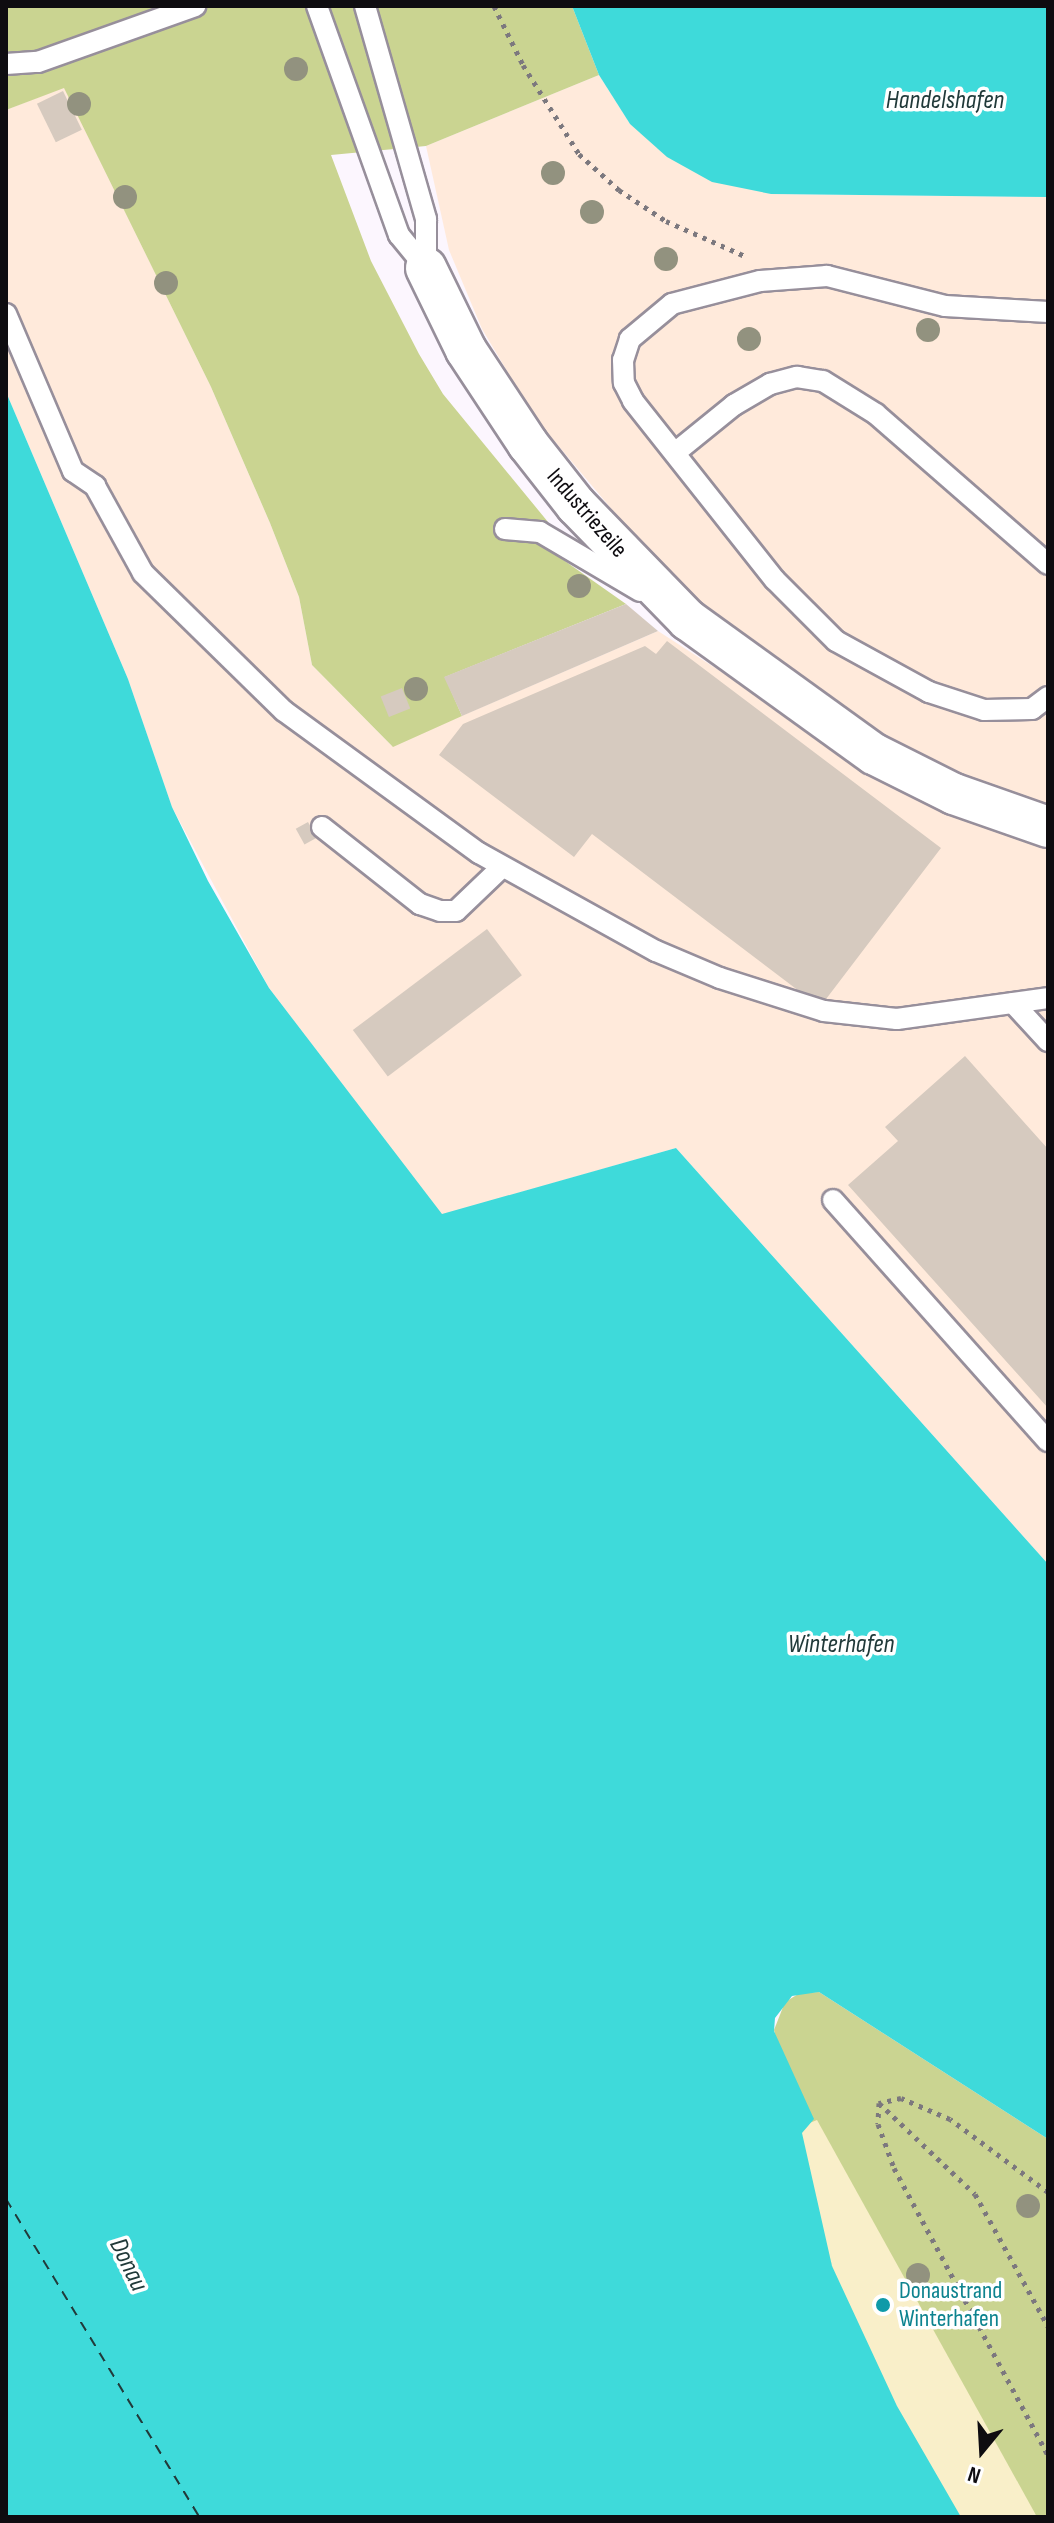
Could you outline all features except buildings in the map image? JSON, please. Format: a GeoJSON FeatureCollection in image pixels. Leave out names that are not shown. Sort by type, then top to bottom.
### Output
{"type":"FeatureCollection","features":[{"type":"Feature","properties":{"kind":"street","name":"Industriezeile"},"geometry":{"type":"LineString","coordinates":[[426,268],[466,350],[528,444],[576,505],[688,620],[874,754],[954,794],[1048,827]]}},
{"type":"Feature","properties":{"kind":"lane"},"geometry":{"type":"LineString","coordinates":[[6,64],[38,62],[195,6]]}},
{"type":"Feature","properties":{"kind":"lane"},"geometry":{"type":"LineString","coordinates":[[317,6],[399,235],[426,268]]}},
{"type":"Feature","properties":{"kind":"lane","name":"Industriezeile"},"geometry":{"type":"LineString","coordinates":[[365,6],[426,219],[426,268]]}},
{"type":"Feature","properties":{"kind":"lane"},"geometry":{"type":"LineString","coordinates":[[1048,312],[945,306],[827,276],[760,281],[672,304],[630,339],[624,371],[633,401],[775,580],[836,641],[929,692],[984,710],[1032,709],[1048,697]]}},
{"type":"Feature","properties":{"kind":"lane"},"geometry":{"type":"LineString","coordinates":[[6,314],[73,471],[95,486],[143,573],[284,711],[352,765],[502,867],[656,951],[786,1002],[886,1019],[1048,998]]}},
{"type":"Feature","properties":{"kind":"lane"},"geometry":{"type":"LineString","coordinates":[[676,452],[734,405],[770,384],[797,377],[823,381],[876,414],[1048,564]]}},
{"type":"Feature","properties":{"kind":"lane"},"geometry":{"type":"LineString","coordinates":[[505,529],[540,532],[688,620]]}},
{"type":"Feature","properties":{"kind":"lane"},"geometry":{"type":"LineString","coordinates":[[322,827],[420,904],[440,911],[456,911],[502,867]]}},
{"type":"Feature","properties":{"kind":"lane"},"geometry":{"type":"LineString","coordinates":[[1013,1003],[1048,1041]]}},
{"type":"Feature","properties":{"kind":"lane"},"geometry":{"type":"LineString","coordinates":[[833,1200],[1048,1441]]}},
{"type":"Feature","properties":{"kind":"path"},"geometry":{"type":"LineString","coordinates":[[494,6],[523,65],[579,154],[619,190],[666,221],[752,259]]}},
{"type":"Feature","properties":{"kind":"path"},"geometry":{"type":"LineString","coordinates":[[879,2103],[887,2097],[901,2098],[950,2119],[1048,2192]]}},
{"type":"Feature","properties":{"kind":"path"},"geometry":{"type":"LineString","coordinates":[[879,2103],[975,2194],[1048,2326]]}},
{"type":"Feature","properties":{"kind":"path"},"geometry":{"type":"LineString","coordinates":[[879,2103],[880,2133],[907,2196],[1048,2455]]}},
{"type":"Feature","properties":{"kind":"shaded area"},"geometry":{"type":"Polygon","coordinates":[[[599,75],[630,124],[771,194],[1048,197],[1048,806],[999,794],[887,742],[683,594],[535,418],[482,329],[449,250],[426,146],[599,75]]]}},
{"type":"Feature","properties":{"kind":"shaded area"},"geometry":{"type":"Polygon","coordinates":[[[64,87],[211,387],[270,523],[299,597],[312,665],[392,746],[658,631],[799,722],[1048,844],[1048,1564],[676,1148],[442,1215],[269,988],[172,807],[128,679],[6,392],[6,110],[64,87]]]}},
{"type":"Feature","properties":{"kind":"green space"},"geometry":{"type":"Polygon","coordinates":[[[6,6],[572,6],[599,75],[426,146],[331,155],[371,261],[419,354],[443,394],[548,522],[535,540],[626,604],[445,677],[462,716],[393,747],[312,665],[299,597],[270,523],[211,387],[64,88],[6,110],[6,6]]]}},
{"type":"Feature","properties":{"kind":"green space"},"geometry":{"type":"Polygon","coordinates":[[[819,1992],[1048,2139],[1048,2517],[961,2517],[832,2266],[774,2030],[785,2002],[800,1993],[819,1992]]]}},
{"type":"Feature","properties":{"kind":"sand","name":"Donaustrand Winterhafen"},"geometry":{"type":"Polygon","coordinates":[[[817,2120],[1037,2517],[961,2517],[928,2467],[853,2320],[832,2266],[800,2141],[802,2126],[817,2120]]]}},
{"type":"Feature","properties":{"kind":"water","name":"Handelshafen"},"geometry":{"type":"Polygon","coordinates":[[[572,6],[1048,6],[1048,197],[771,194],[712,182],[667,157],[630,124],[599,75],[572,6]]]}},
{"type":"Feature","properties":{"kind":"water"},"geometry":{"type":"Polygon","coordinates":[[[6,392],[128,679],[172,807],[208,881],[269,988],[442,1214],[676,1148],[1048,1564],[1048,2139],[819,1992],[792,1996],[775,2018],[774,2031],[814,2119],[802,2133],[832,2266],[897,2406],[961,2517],[6,2517],[6,392]]]}},
{"type":"Feature","properties":{"kind":"ferry route"},"geometry":{"type":"LineString","coordinates":[[6,2199],[199,2517]]}},
{"type":"Feature","properties":{"kind":"place","name":"Donaustrand Winterhafen"},"geometry":{"type":"Point","coordinates":[883,2305]}},
{"type":"Feature","properties":{"kind":"water label","name":"Winterhafen"},"geometry":{"type":"Point","coordinates":[841,1645]}},
{"type":"Feature","properties":{"kind":"water label","name":"Donau"},"geometry":{"type":"Point","coordinates":[128,2265]}}]}
